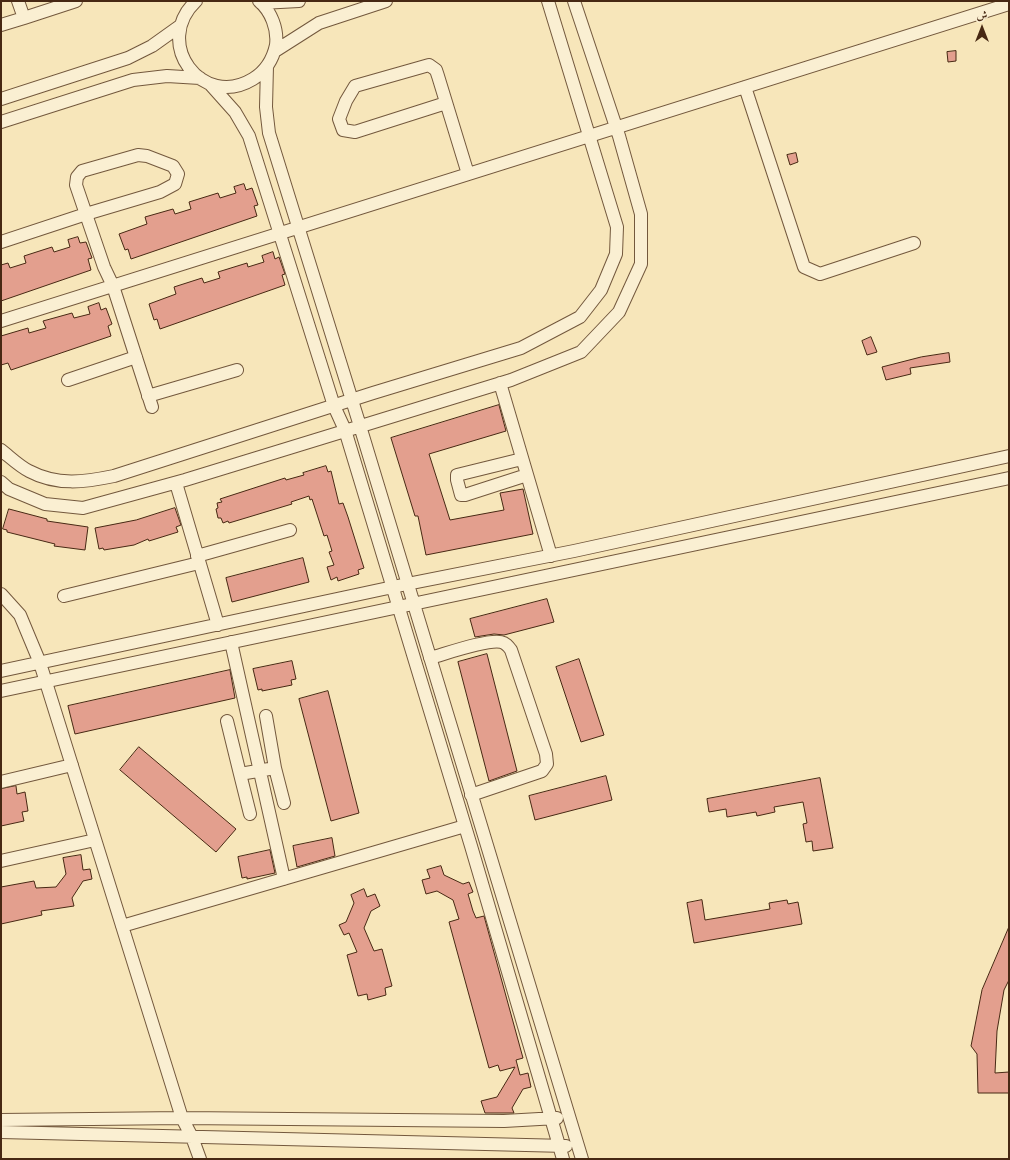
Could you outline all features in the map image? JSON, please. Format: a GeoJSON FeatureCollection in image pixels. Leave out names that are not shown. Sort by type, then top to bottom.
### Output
{"type":"FeatureCollection","features":[{"type":"Feature","properties":{"kind":"street"},"geometry":{"type":"LineString","coordinates":[[18,1],[24,18]]}},
{"type":"Feature","properties":{"kind":"street"},"geometry":{"type":"LineString","coordinates":[[1,25],[76,1]]}},
{"type":"Feature","properties":{"kind":"street"},"geometry":{"type":"LineString","coordinates":[[260,2],[299,1]]}},
{"type":"Feature","properties":{"kind":"street"},"geometry":{"type":"LineString","coordinates":[[274,51],[319,23],[386,1]]}},
{"type":"Feature","properties":{"kind":"street"},"geometry":{"type":"LineString","coordinates":[[1,450],[29,471],[58,482],[85,482],[114,476],[351,400],[521,348],[580,317],[601,290],[616,254],[617,227],[548,1]]}},
{"type":"Feature","properties":{"kind":"street"},"geometry":{"type":"LineString","coordinates":[[1,482],[9,489],[45,504],[84,508],[176,483],[500,383],[581,352],[619,312],[641,264],[641,214],[616,127],[574,1]]}},
{"type":"Feature","properties":{"kind":"street"},"geometry":{"type":"LineString","coordinates":[[1,122],[133,80],[167,76],[205,81],[222,86],[235,86],[247,82],[258,76],[267,66],[274,51],[276,40],[273,20],[260,2]]}},
{"type":"Feature","properties":{"kind":"street"},"geometry":{"type":"LineString","coordinates":[[191,4],[180,26],[178,38],[180,50],[184,61],[191,71],[205,81],[235,112],[249,136],[334,406],[345,430],[465,826],[563,1159]]}},
{"type":"Feature","properties":{"kind":"street"},"geometry":{"type":"LineString","coordinates":[[1,321],[1009,4]]}},
{"type":"Feature","properties":{"kind":"street"},"geometry":{"type":"LineString","coordinates":[[1,99],[128,58],[152,46],[180,26]]}},
{"type":"Feature","properties":{"kind":"street"},"geometry":{"type":"LineString","coordinates":[[446,103],[355,132],[343,130],[339,119],[346,101],[356,86],[429,65],[436,70],[468,174]]}},
{"type":"Feature","properties":{"kind":"street"},"geometry":{"type":"LineString","coordinates":[[267,66],[266,107],[269,133],[360,426],[582,1159]]}},
{"type":"Feature","properties":{"kind":"street"},"geometry":{"type":"LineString","coordinates":[[745,87],[804,267],[820,274],[914,243]]}},
{"type":"Feature","properties":{"kind":"street"},"geometry":{"type":"LineString","coordinates":[[1,242],[86,214],[160,192],[176,184],[178,174],[173,166],[147,156],[138,155],[82,172],[77,177],[76,185],[86,214],[104,267],[113,286],[150,402],[237,370]]}},
{"type":"Feature","properties":{"kind":"street"},"geometry":{"type":"LineString","coordinates":[[68,380],[136,357]]}},
{"type":"Feature","properties":{"kind":"street"},"geometry":{"type":"LineString","coordinates":[[500,383],[551,556]]}},
{"type":"Feature","properties":{"kind":"street"},"geometry":{"type":"LineString","coordinates":[[1,671],[407,584],[551,556],[1009,456]]}},
{"type":"Feature","properties":{"kind":"street"},"geometry":{"type":"LineString","coordinates":[[522,459],[458,475],[459,490],[461,495],[465,495],[527,475]]}},
{"type":"Feature","properties":{"kind":"street"},"geometry":{"type":"LineString","coordinates":[[1,691],[1009,478]]}},
{"type":"Feature","properties":{"kind":"street"},"geometry":{"type":"LineString","coordinates":[[176,483],[218,625]]}},
{"type":"Feature","properties":{"kind":"street"},"geometry":{"type":"LineString","coordinates":[[64,596],[198,559],[290,530]]}},
{"type":"Feature","properties":{"kind":"street"},"geometry":{"type":"LineString","coordinates":[[1,594],[20,615],[40,663],[182,1118],[192,1137],[200,1159]]}},
{"type":"Feature","properties":{"kind":"street"},"geometry":{"type":"LineString","coordinates":[[231,642],[284,879]]}},
{"type":"Feature","properties":{"kind":"street"},"geometry":{"type":"LineString","coordinates":[[430,658],[482,644],[500,642],[507,645],[511,650],[546,754],[547,764],[542,771],[471,795]]}},
{"type":"Feature","properties":{"kind":"street"},"geometry":{"type":"LineString","coordinates":[[266,716],[275,768],[284,803]]}},
{"type":"Feature","properties":{"kind":"street"},"geometry":{"type":"LineString","coordinates":[[227,722],[250,814]]}},
{"type":"Feature","properties":{"kind":"street"},"geometry":{"type":"LineString","coordinates":[[1,782],[72,765]]}},
{"type":"Feature","properties":{"kind":"street"},"geometry":{"type":"LineString","coordinates":[[240,774],[275,768]]}},
{"type":"Feature","properties":{"kind":"street"},"geometry":{"type":"LineString","coordinates":[[122,926],[465,826]]}},
{"type":"Feature","properties":{"kind":"street"},"geometry":{"type":"LineString","coordinates":[[1,861],[96,840]]}},
{"type":"Feature","properties":{"kind":"street"},"geometry":{"type":"LineString","coordinates":[[1,1120],[182,1118],[504,1121],[569,1118]]}},
{"type":"Feature","properties":{"kind":"street"},"geometry":{"type":"LineString","coordinates":[[1,1132],[559,1147],[577,1145]]}},
{"type":"Feature","properties":{"kind":"building"},"geometry":{"type":"Polygon","coordinates":[[[956,51],[956,61],[948,62],[947,52],[956,51]]]}},
{"type":"Feature","properties":{"kind":"building"},"geometry":{"type":"Polygon","coordinates":[[[796,153],[798,162],[790,165],[787,155],[796,153]]]}},
{"type":"Feature","properties":{"kind":"building"},"geometry":{"type":"Polygon","coordinates":[[[244,184],[246,190],[252,188],[258,205],[254,206],[257,216],[131,259],[128,249],[125,250],[119,234],[147,224],[145,217],[173,209],[175,214],[191,209],[189,202],[218,193],[220,198],[236,193],[234,187],[244,184]]]}},
{"type":"Feature","properties":{"kind":"building"},"geometry":{"type":"Polygon","coordinates":[[[78,237],[80,243],[86,242],[92,258],[88,259],[91,270],[1,301],[1,265],[8,263],[10,268],[26,263],[24,256],[52,247],[54,252],[70,247],[68,240],[78,237]]]}},
{"type":"Feature","properties":{"kind":"building"},"geometry":{"type":"Polygon","coordinates":[[[273,252],[275,259],[279,257],[285,274],[282,275],[285,285],[160,329],[157,319],[154,320],[149,304],[176,294],[174,287],[202,278],[204,283],[220,278],[218,272],[247,263],[248,267],[264,262],[262,256],[273,252]]]}},
{"type":"Feature","properties":{"kind":"building"},"geometry":{"type":"Polygon","coordinates":[[[99,303],[101,310],[106,308],[112,324],[108,326],[111,336],[11,370],[8,363],[1,365],[1,336],[28,328],[29,333],[46,328],[43,321],[72,313],[74,318],[90,314],[88,307],[99,303]]]}},
{"type":"Feature","properties":{"kind":"building"},"geometry":{"type":"Polygon","coordinates":[[[871,337],[877,352],[867,355],[862,341],[871,337]]]}},
{"type":"Feature","properties":{"kind":"building"},"geometry":{"type":"Polygon","coordinates":[[[949,353],[950,362],[910,368],[911,374],[886,380],[882,367],[921,357],[949,353]]]}},
{"type":"Feature","properties":{"kind":"building"},"geometry":{"type":"Polygon","coordinates":[[[499,405],[506,431],[429,454],[450,520],[504,510],[500,493],[523,489],[533,534],[426,555],[418,516],[415,516],[391,438],[499,405]]]}},
{"type":"Feature","properties":{"kind":"building"},"geometry":{"type":"Polygon","coordinates":[[[326,466],[328,472],[331,471],[339,504],[343,503],[364,568],[358,570],[359,574],[338,581],[337,577],[331,580],[327,567],[334,565],[329,552],[332,551],[327,535],[324,536],[312,499],[310,500],[309,496],[291,502],[292,504],[229,523],[228,521],[223,523],[221,518],[218,518],[216,509],[218,508],[217,503],[222,502],[220,499],[285,478],[286,480],[304,475],[303,473],[326,466]]]}},
{"type":"Feature","properties":{"kind":"building"},"geometry":{"type":"Polygon","coordinates":[[[175,508],[181,525],[176,527],[178,532],[149,541],[148,539],[134,545],[104,550],[103,548],[99,549],[95,528],[136,520],[175,508]]]}},
{"type":"Feature","properties":{"kind":"building"},"geometry":{"type":"Polygon","coordinates":[[[9,509],[47,519],[47,521],[88,527],[85,550],[54,546],[55,544],[7,532],[7,530],[3,529],[9,509]]]}},
{"type":"Feature","properties":{"kind":"building"},"geometry":{"type":"Polygon","coordinates":[[[303,558],[309,582],[232,602],[226,578],[303,558]]]}},
{"type":"Feature","properties":{"kind":"building"},"geometry":{"type":"Polygon","coordinates":[[[547,599],[554,622],[504,635],[494,634],[475,637],[470,619],[547,599]]]}},
{"type":"Feature","properties":{"kind":"building"},"geometry":{"type":"Polygon","coordinates":[[[487,654],[517,771],[489,781],[458,662],[487,654]]]}},
{"type":"Feature","properties":{"kind":"building"},"geometry":{"type":"Polygon","coordinates":[[[579,659],[604,735],[581,742],[556,667],[579,659]]]}},
{"type":"Feature","properties":{"kind":"building"},"geometry":{"type":"Polygon","coordinates":[[[292,661],[296,679],[291,680],[292,685],[262,691],[262,689],[258,690],[253,669],[292,661]]]}},
{"type":"Feature","properties":{"kind":"building"},"geometry":{"type":"Polygon","coordinates":[[[230,670],[235,698],[75,734],[68,706],[230,670]]]}},
{"type":"Feature","properties":{"kind":"building"},"geometry":{"type":"Polygon","coordinates":[[[328,691],[359,813],[331,821],[299,699],[328,691]]]}},
{"type":"Feature","properties":{"kind":"building"},"geometry":{"type":"Polygon","coordinates":[[[139,747],[236,829],[216,852],[120,770],[139,747]]]}},
{"type":"Feature","properties":{"kind":"building"},"geometry":{"type":"Polygon","coordinates":[[[606,776],[612,800],[535,820],[529,796],[606,776]]]}},
{"type":"Feature","properties":{"kind":"building"},"geometry":{"type":"Polygon","coordinates":[[[820,778],[833,848],[813,851],[812,841],[806,842],[803,824],[807,823],[803,802],[774,807],[775,812],[757,816],[756,812],[727,817],[726,809],[709,812],[707,799],[820,778]]]}},
{"type":"Feature","properties":{"kind":"building"},"geometry":{"type":"Polygon","coordinates":[[[16,786],[17,794],[25,792],[28,811],[22,812],[24,821],[1,826],[1,789],[16,786]]]}},
{"type":"Feature","properties":{"kind":"building"},"geometry":{"type":"Polygon","coordinates":[[[332,838],[335,856],[297,867],[293,846],[332,838]]]}},
{"type":"Feature","properties":{"kind":"building"},"geometry":{"type":"Polygon","coordinates":[[[270,850],[275,873],[247,879],[247,877],[242,878],[238,857],[270,850]]]}},
{"type":"Feature","properties":{"kind":"building"},"geometry":{"type":"Polygon","coordinates":[[[81,855],[83,870],[90,869],[92,879],[83,881],[72,898],[74,906],[41,911],[42,915],[1,924],[1,887],[34,881],[36,888],[56,887],[66,874],[63,858],[81,855]]]}},
{"type":"Feature","properties":{"kind":"building"},"geometry":{"type":"Polygon","coordinates":[[[441,866],[444,875],[463,884],[469,882],[473,892],[468,894],[476,918],[484,916],[523,1058],[516,1060],[520,1075],[528,1073],[531,1087],[523,1089],[512,1108],[514,1113],[485,1113],[481,1101],[497,1097],[515,1067],[500,1071],[498,1065],[489,1068],[449,922],[459,919],[453,900],[437,891],[426,894],[422,880],[430,878],[427,870],[441,866]]]}},
{"type":"Feature","properties":{"kind":"building"},"geometry":{"type":"Polygon","coordinates":[[[364,889],[367,897],[375,894],[380,906],[371,911],[364,928],[374,951],[382,949],[392,986],[385,988],[386,995],[368,1000],[367,994],[358,996],[347,955],[357,952],[349,933],[344,935],[339,925],[346,922],[354,903],[351,895],[364,889]]]}},
{"type":"Feature","properties":{"kind":"building"},"geometry":{"type":"Polygon","coordinates":[[[702,900],[705,920],[770,909],[769,903],[787,900],[788,904],[798,902],[802,924],[694,943],[687,903],[702,900]]]}},
{"type":"Feature","properties":{"kind":"building"},"geometry":{"type":"Polygon","coordinates":[[[1009,927],[1009,980],[1004,990],[997,1031],[995,1073],[1009,1072],[1009,1093],[978,1093],[977,1054],[971,1046],[982,990],[1009,927]]]}}]}
